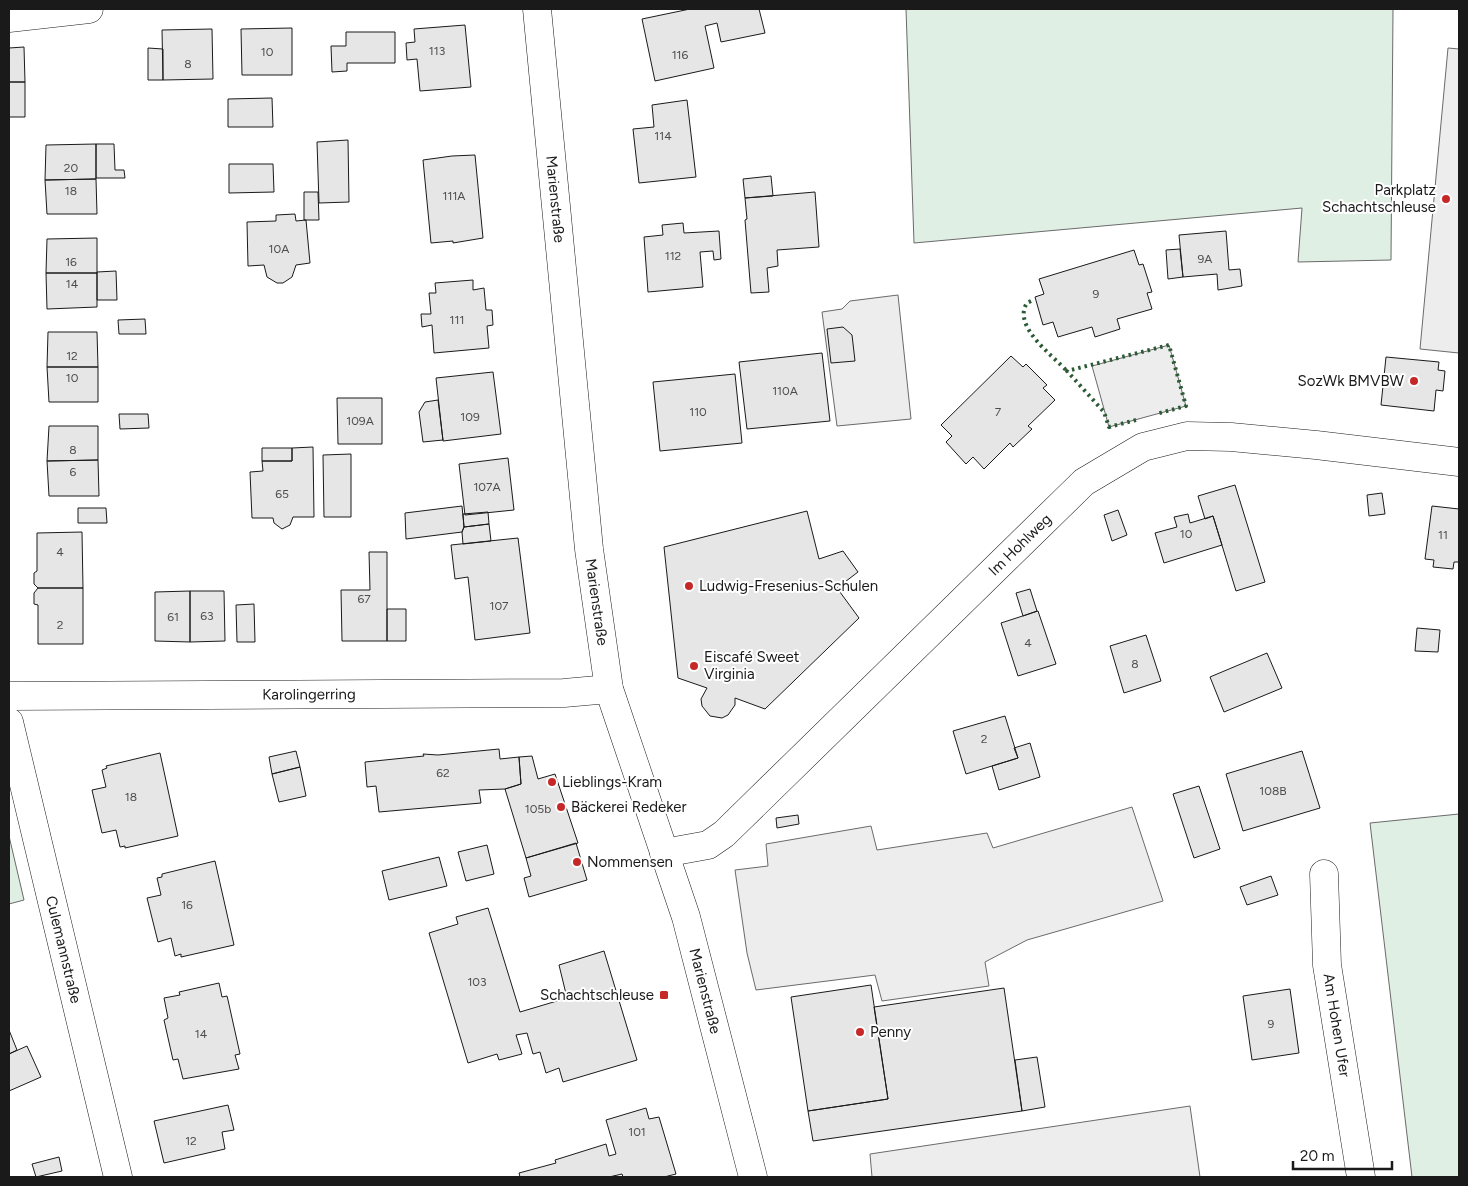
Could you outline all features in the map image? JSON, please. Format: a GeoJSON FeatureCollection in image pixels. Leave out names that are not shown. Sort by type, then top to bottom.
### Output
{"type":"FeatureCollection","features":[{"type":"Feature","properties":{"kind":"street"},"geometry":{"type":"LineString","coordinates":[[9,18],[89,9]]}},
{"type":"Feature","properties":{"kind":"street","name":"Marienstraße"},"geometry":{"type":"LineString","coordinates":[[536,9],[589,549],[609,689],[686,917],[754,1177]]}},
{"type":"Feature","properties":{"kind":"street","name":"Im Hohlweg"},"geometry":{"type":"LineString","coordinates":[[664,852],[708,845],[724,834],[1084,482],[1143,447],[1187,436],[1231,437],[1459,462]]}},
{"type":"Feature","properties":{"kind":"street","name":"Karolingerring"},"geometry":{"type":"LineString","coordinates":[[9,696],[554,693],[609,689]]}},
{"type":"Feature","properties":{"kind":"street","name":"Culemannstraße"},"geometry":{"type":"LineString","coordinates":[[9,722],[118,1177]]}},
{"type":"Feature","properties":{"kind":"street","name":"Am Hohen Ufer"},"geometry":{"type":"LineString","coordinates":[[1324,874],[1328,966],[1361,1177]]}},
{"type":"Feature","properties":{"kind":"green space"},"geometry":{"type":"Polygon","coordinates":[[[906,9],[1393,9],[1391,260],[1298,262],[1302,208],[914,243],[906,9]]]}},
{"type":"Feature","properties":{"kind":"green space"},"geometry":{"type":"Polygon","coordinates":[[[1459,814],[1459,1177],[1412,1177],[1370,823],[1459,814]]]}},
{"type":"Feature","properties":{"kind":"green space"},"geometry":{"type":"Polygon","coordinates":[[[9,836],[24,900],[9,904],[9,836]]]}},
{"type":"Feature","properties":{"kind":"shaded area","name":"Parkplatz Schachtschleuse"},"geometry":{"type":"Polygon","coordinates":[[[1448,48],[1459,49],[1459,353],[1420,349],[1448,48]]]}},
{"type":"Feature","properties":{"kind":"shaded area"},"geometry":{"type":"Polygon","coordinates":[[[898,295],[911,419],[837,426],[822,312],[842,309],[850,301],[898,295]]]}},
{"type":"Feature","properties":{"kind":"shaded area"},"geometry":{"type":"Polygon","coordinates":[[[1169,345],[1186,406],[1109,427],[1092,366],[1169,345]]]}},
{"type":"Feature","properties":{"kind":"shaded area"},"geometry":{"type":"Polygon","coordinates":[[[1132,807],[1163,901],[1027,940],[985,962],[989,986],[882,1001],[875,975],[756,990],[747,953],[735,870],[768,866],[766,844],[871,826],[877,850],[987,833],[993,848],[1132,807]]]}},
{"type":"Feature","properties":{"kind":"shaded area"},"geometry":{"type":"Polygon","coordinates":[[[1190,1106],[1200,1177],[872,1177],[870,1154],[1190,1106]]]}},
{"type":"Feature","properties":{"kind":"building"},"geometry":{"type":"Polygon","coordinates":[[[690,9],[759,9],[765,33],[721,42],[717,23],[705,26],[714,68],[655,81],[642,19],[690,9]]]}},
{"type":"Feature","properties":{"kind":"building"},"geometry":{"type":"Polygon","coordinates":[[[465,25],[471,87],[420,91],[417,59],[407,60],[406,43],[415,42],[414,29],[465,25]]]}},
{"type":"Feature","properties":{"kind":"building"},"geometry":{"type":"Polygon","coordinates":[[[292,28],[292,75],[242,75],[241,29],[292,28]]]}},
{"type":"Feature","properties":{"kind":"building"},"geometry":{"type":"Polygon","coordinates":[[[212,29],[213,79],[163,80],[162,30],[212,29]]]}},
{"type":"Feature","properties":{"kind":"building"},"geometry":{"type":"Polygon","coordinates":[[[346,32],[395,32],[395,63],[347,63],[347,71],[332,72],[331,46],[346,46],[346,32]]]}},
{"type":"Feature","properties":{"kind":"building"},"geometry":{"type":"Polygon","coordinates":[[[24,47],[25,82],[9,82],[9,48],[24,47]]]}},
{"type":"Feature","properties":{"kind":"building"},"geometry":{"type":"Polygon","coordinates":[[[148,48],[163,49],[163,80],[148,80],[148,48]]]}},
{"type":"Feature","properties":{"kind":"building"},"geometry":{"type":"Polygon","coordinates":[[[9,82],[25,82],[25,117],[9,117],[9,82]]]}},
{"type":"Feature","properties":{"kind":"building"},"geometry":{"type":"Polygon","coordinates":[[[272,98],[273,127],[228,127],[228,99],[272,98]]]}},
{"type":"Feature","properties":{"kind":"building"},"geometry":{"type":"Polygon","coordinates":[[[687,100],[696,177],[639,183],[633,129],[654,127],[652,105],[687,100]]]}},
{"type":"Feature","properties":{"kind":"building"},"geometry":{"type":"Polygon","coordinates":[[[348,140],[349,202],[319,203],[317,142],[348,140]]]}},
{"type":"Feature","properties":{"kind":"building"},"geometry":{"type":"Polygon","coordinates":[[[96,144],[96,179],[45,180],[46,145],[96,144]]]}},
{"type":"Feature","properties":{"kind":"building"},"geometry":{"type":"Polygon","coordinates":[[[96,144],[114,144],[115,170],[124,170],[125,178],[96,178],[96,144]]]}},
{"type":"Feature","properties":{"kind":"building"},"geometry":{"type":"Polygon","coordinates":[[[475,155],[483,238],[453,243],[453,241],[431,243],[423,160],[475,155]]]}},
{"type":"Feature","properties":{"kind":"building"},"geometry":{"type":"Polygon","coordinates":[[[229,164],[273,164],[274,192],[229,193],[229,164]]]}},
{"type":"Feature","properties":{"kind":"building"},"geometry":{"type":"Polygon","coordinates":[[[771,176],[773,196],[745,198],[743,179],[771,176]]]}},
{"type":"Feature","properties":{"kind":"building"},"geometry":{"type":"Polygon","coordinates":[[[96,179],[97,214],[47,214],[45,180],[96,179]]]}},
{"type":"Feature","properties":{"kind":"building"},"geometry":{"type":"Polygon","coordinates":[[[304,192],[318,192],[319,220],[304,220],[304,192]]]}},
{"type":"Feature","properties":{"kind":"building"},"geometry":{"type":"Polygon","coordinates":[[[815,192],[819,247],[777,250],[778,266],[767,268],[769,292],[751,293],[745,198],[815,192]]]}},
{"type":"Feature","properties":{"kind":"building"},"geometry":{"type":"Polygon","coordinates":[[[295,214],[296,221],[306,220],[310,263],[296,265],[292,277],[283,283],[277,283],[267,277],[264,265],[248,266],[247,222],[276,221],[276,215],[295,214]]]}},
{"type":"Feature","properties":{"kind":"building"},"geometry":{"type":"Polygon","coordinates":[[[683,223],[684,233],[719,231],[721,259],[714,260],[713,251],[700,252],[703,287],[648,292],[644,237],[663,235],[662,225],[683,223]]]}},
{"type":"Feature","properties":{"kind":"building"},"geometry":{"type":"Polygon","coordinates":[[[1226,231],[1229,270],[1240,269],[1242,286],[1218,290],[1217,274],[1183,277],[1179,235],[1226,231]]]}},
{"type":"Feature","properties":{"kind":"building"},"geometry":{"type":"Polygon","coordinates":[[[97,238],[97,273],[46,273],[47,239],[97,238]]]}},
{"type":"Feature","properties":{"kind":"building"},"geometry":{"type":"Polygon","coordinates":[[[1180,249],[1183,277],[1168,279],[1166,250],[1180,249]]]}},
{"type":"Feature","properties":{"kind":"building"},"geometry":{"type":"Polygon","coordinates":[[[1134,250],[1139,265],[1143,264],[1152,292],[1147,293],[1152,309],[1117,319],[1120,329],[1095,337],[1092,327],[1058,337],[1053,322],[1043,325],[1035,297],[1044,294],[1039,279],[1134,250]]]}},
{"type":"Feature","properties":{"kind":"building"},"geometry":{"type":"Polygon","coordinates":[[[116,271],[117,300],[97,300],[97,272],[116,271]]]}},
{"type":"Feature","properties":{"kind":"building"},"geometry":{"type":"Polygon","coordinates":[[[46,273],[97,273],[97,307],[47,309],[46,273]]]}},
{"type":"Feature","properties":{"kind":"building"},"geometry":{"type":"Polygon","coordinates":[[[473,280],[473,290],[484,288],[486,310],[492,310],[493,325],[487,326],[489,348],[434,353],[432,325],[422,327],[421,314],[431,314],[429,293],[436,293],[435,283],[473,280]]]}},
{"type":"Feature","properties":{"kind":"building"},"geometry":{"type":"Polygon","coordinates":[[[145,319],[146,334],[119,334],[118,320],[145,319]]]}},
{"type":"Feature","properties":{"kind":"building"},"geometry":{"type":"Polygon","coordinates":[[[843,327],[852,335],[855,361],[831,363],[827,329],[843,327]]]}},
{"type":"Feature","properties":{"kind":"building"},"geometry":{"type":"Polygon","coordinates":[[[48,332],[97,332],[98,367],[47,367],[48,332]]]}},
{"type":"Feature","properties":{"kind":"building"},"geometry":{"type":"Polygon","coordinates":[[[822,353],[830,421],[747,429],[739,362],[822,353]]]}},
{"type":"Feature","properties":{"kind":"building"},"geometry":{"type":"Polygon","coordinates":[[[1011,356],[1023,367],[1026,364],[1047,385],[1043,388],[1055,400],[1028,426],[1032,429],[1013,447],[1010,443],[984,469],[973,457],[966,464],[946,442],[952,436],[941,425],[1011,356]]]}},
{"type":"Feature","properties":{"kind":"building","name":"SozWk BMVBW"},"geometry":{"type":"Polygon","coordinates":[[[1386,357],[1439,362],[1438,370],[1445,371],[1443,391],[1436,390],[1434,411],[1381,405],[1386,357]]]}},
{"type":"Feature","properties":{"kind":"building"},"geometry":{"type":"Polygon","coordinates":[[[47,367],[98,367],[98,402],[49,402],[47,367]]]}},
{"type":"Feature","properties":{"kind":"building"},"geometry":{"type":"Polygon","coordinates":[[[493,372],[501,434],[443,441],[436,378],[493,372]]]}},
{"type":"Feature","properties":{"kind":"building"},"geometry":{"type":"Polygon","coordinates":[[[735,374],[742,443],[660,451],[653,382],[735,374]]]}},
{"type":"Feature","properties":{"kind":"building"},"geometry":{"type":"Polygon","coordinates":[[[337,398],[382,398],[382,444],[338,444],[337,398]]]}},
{"type":"Feature","properties":{"kind":"building"},"geometry":{"type":"Polygon","coordinates":[[[438,400],[443,440],[423,442],[419,412],[425,402],[438,400]]]}},
{"type":"Feature","properties":{"kind":"building"},"geometry":{"type":"Polygon","coordinates":[[[119,414],[148,414],[149,428],[120,429],[119,414]]]}},
{"type":"Feature","properties":{"kind":"building"},"geometry":{"type":"Polygon","coordinates":[[[49,426],[98,426],[98,460],[47,461],[49,426]]]}},
{"type":"Feature","properties":{"kind":"building"},"geometry":{"type":"Polygon","coordinates":[[[313,447],[314,517],[293,517],[290,525],[282,529],[274,523],[273,518],[252,518],[250,472],[263,471],[262,461],[292,461],[292,448],[313,447]]]}},
{"type":"Feature","properties":{"kind":"building"},"geometry":{"type":"Polygon","coordinates":[[[262,448],[292,448],[292,461],[262,461],[262,448]]]}},
{"type":"Feature","properties":{"kind":"building"},"geometry":{"type":"Polygon","coordinates":[[[351,454],[351,517],[324,517],[323,455],[351,454]]]}},
{"type":"Feature","properties":{"kind":"building"},"geometry":{"type":"Polygon","coordinates":[[[508,458],[514,510],[465,515],[459,464],[508,458]]]}},
{"type":"Feature","properties":{"kind":"building"},"geometry":{"type":"Polygon","coordinates":[[[98,460],[99,496],[49,496],[47,461],[98,460]]]}},
{"type":"Feature","properties":{"kind":"building"},"geometry":{"type":"Polygon","coordinates":[[[1235,485],[1265,582],[1236,591],[1213,516],[1205,519],[1198,496],[1235,485]]]}},
{"type":"Feature","properties":{"kind":"building"},"geometry":{"type":"Polygon","coordinates":[[[1382,493],[1385,514],[1369,516],[1367,495],[1382,493]]]}},
{"type":"Feature","properties":{"kind":"building"},"geometry":{"type":"Polygon","coordinates":[[[462,506],[464,527],[462,532],[406,539],[405,513],[462,506]]]}},
{"type":"Feature","properties":{"kind":"building"},"geometry":{"type":"Polygon","coordinates":[[[1432,506],[1459,509],[1459,562],[1454,562],[1453,569],[1433,567],[1434,560],[1425,559],[1432,506]]]}},
{"type":"Feature","properties":{"kind":"building"},"geometry":{"type":"Polygon","coordinates":[[[78,508],[106,508],[107,523],[78,523],[78,508]]]}},
{"type":"Feature","properties":{"kind":"building"},"geometry":{"type":"Polygon","coordinates":[[[1118,510],[1127,535],[1112,541],[1104,515],[1118,510]]]}},
{"type":"Feature","properties":{"kind":"building"},"geometry":{"type":"Polygon","coordinates":[[[807,511],[819,559],[843,551],[858,572],[837,588],[859,618],[765,709],[735,698],[735,705],[728,715],[722,718],[710,716],[702,706],[701,699],[707,688],[678,678],[664,547],[807,511]]]}},
{"type":"Feature","properties":{"kind":"building"},"geometry":{"type":"Polygon","coordinates":[[[488,512],[489,524],[464,527],[463,514],[488,512]]]}},
{"type":"Feature","properties":{"kind":"building"},"geometry":{"type":"Polygon","coordinates":[[[1188,514],[1190,523],[1213,516],[1222,545],[1164,563],[1155,533],[1177,527],[1174,517],[1188,514]]]}},
{"type":"Feature","properties":{"kind":"building"},"geometry":{"type":"Polygon","coordinates":[[[489,524],[491,541],[463,544],[462,532],[464,527],[489,524]]]}},
{"type":"Feature","properties":{"kind":"building"},"geometry":{"type":"Polygon","coordinates":[[[82,532],[83,588],[38,588],[34,584],[34,573],[37,571],[37,533],[82,532]]]}},
{"type":"Feature","properties":{"kind":"building"},"geometry":{"type":"Polygon","coordinates":[[[518,538],[530,633],[475,640],[468,577],[455,579],[451,545],[518,538]]]}},
{"type":"Feature","properties":{"kind":"building"},"geometry":{"type":"Polygon","coordinates":[[[369,552],[387,552],[387,641],[342,641],[341,590],[370,590],[369,552]]]}},
{"type":"Feature","properties":{"kind":"building"},"geometry":{"type":"Polygon","coordinates":[[[38,588],[83,588],[83,644],[38,644],[38,605],[34,604],[34,593],[38,588]]]}},
{"type":"Feature","properties":{"kind":"building"},"geometry":{"type":"Polygon","coordinates":[[[1030,589],[1037,611],[1023,616],[1016,593],[1030,589]]]}},
{"type":"Feature","properties":{"kind":"building"},"geometry":{"type":"Polygon","coordinates":[[[190,591],[190,642],[155,641],[155,592],[190,591]]]}},
{"type":"Feature","properties":{"kind":"building"},"geometry":{"type":"Polygon","coordinates":[[[190,591],[224,591],[225,641],[190,642],[190,591]]]}},
{"type":"Feature","properties":{"kind":"building"},"geometry":{"type":"Polygon","coordinates":[[[254,604],[255,642],[237,642],[236,605],[254,604]]]}},
{"type":"Feature","properties":{"kind":"building"},"geometry":{"type":"Polygon","coordinates":[[[387,609],[406,609],[406,641],[387,641],[387,609]]]}},
{"type":"Feature","properties":{"kind":"building"},"geometry":{"type":"Polygon","coordinates":[[[1038,611],[1056,664],[1018,676],[1001,623],[1038,611]]]}},
{"type":"Feature","properties":{"kind":"building"},"geometry":{"type":"Polygon","coordinates":[[[1417,628],[1440,630],[1438,652],[1415,651],[1417,628]]]}},
{"type":"Feature","properties":{"kind":"building"},"geometry":{"type":"Polygon","coordinates":[[[1146,635],[1161,681],[1124,693],[1110,646],[1146,635]]]}},
{"type":"Feature","properties":{"kind":"building"},"geometry":{"type":"Polygon","coordinates":[[[1267,653],[1282,688],[1224,712],[1210,677],[1267,653]]]}},
{"type":"Feature","properties":{"kind":"building"},"geometry":{"type":"Polygon","coordinates":[[[1005,716],[1018,758],[966,774],[953,731],[1005,716]]]}},
{"type":"Feature","properties":{"kind":"building"},"geometry":{"type":"Polygon","coordinates":[[[1030,743],[1040,777],[999,790],[992,766],[1018,758],[1014,748],[1030,743]]]}},
{"type":"Feature","properties":{"kind":"building"},"geometry":{"type":"Polygon","coordinates":[[[499,749],[500,759],[519,757],[521,784],[505,789],[479,790],[481,803],[379,812],[376,786],[367,787],[365,762],[424,756],[423,754],[438,755],[499,749]]]}},
{"type":"Feature","properties":{"kind":"building"},"geometry":{"type":"Polygon","coordinates":[[[296,751],[300,767],[272,774],[269,757],[296,751]]]}},
{"type":"Feature","properties":{"kind":"building"},"geometry":{"type":"Polygon","coordinates":[[[1302,751],[1320,808],[1243,831],[1226,774],[1302,751]]]}},
{"type":"Feature","properties":{"kind":"building"},"geometry":{"type":"Polygon","coordinates":[[[160,753],[178,836],[125,848],[125,846],[120,847],[116,830],[102,833],[92,790],[106,787],[102,770],[107,768],[106,766],[160,753]]]}},
{"type":"Feature","properties":{"kind":"building"},"geometry":{"type":"Polygon","coordinates":[[[532,756],[538,779],[555,774],[578,843],[526,858],[505,789],[521,784],[519,757],[532,756]]]}},
{"type":"Feature","properties":{"kind":"building"},"geometry":{"type":"Polygon","coordinates":[[[300,767],[306,796],[279,802],[272,774],[300,767]]]}},
{"type":"Feature","properties":{"kind":"building"},"geometry":{"type":"Polygon","coordinates":[[[1199,786],[1220,849],[1194,858],[1173,794],[1199,786]]]}},
{"type":"Feature","properties":{"kind":"building"},"geometry":{"type":"Polygon","coordinates":[[[798,815],[799,824],[777,828],[776,818],[798,815]]]}},
{"type":"Feature","properties":{"kind":"building"},"geometry":{"type":"Polygon","coordinates":[[[576,843],[587,880],[529,897],[524,878],[531,876],[526,858],[576,843]]]}},
{"type":"Feature","properties":{"kind":"building"},"geometry":{"type":"Polygon","coordinates":[[[487,845],[494,874],[466,881],[458,852],[487,845]]]}},
{"type":"Feature","properties":{"kind":"building"},"geometry":{"type":"Polygon","coordinates":[[[439,857],[447,886],[389,900],[382,871],[439,857]]]}},
{"type":"Feature","properties":{"kind":"building"},"geometry":{"type":"Polygon","coordinates":[[[215,861],[234,945],[181,957],[181,954],[175,956],[171,938],[158,942],[147,898],[161,895],[157,878],[162,877],[162,874],[215,861]]]}},
{"type":"Feature","properties":{"kind":"building"},"geometry":{"type":"Polygon","coordinates":[[[1271,876],[1278,895],[1247,905],[1240,887],[1271,876]]]}},
{"type":"Feature","properties":{"kind":"building"},"geometry":{"type":"Polygon","coordinates":[[[488,908],[520,1012],[567,998],[559,965],[604,951],[637,1060],[563,1082],[559,1068],[546,1073],[540,1052],[533,1054],[527,1033],[516,1035],[522,1054],[499,1060],[497,1054],[468,1063],[429,933],[458,924],[456,917],[488,908]]]}},
{"type":"Feature","properties":{"kind":"building"},"geometry":{"type":"Polygon","coordinates":[[[219,983],[222,997],[227,996],[228,1000],[240,1054],[235,1055],[239,1069],[183,1079],[178,1059],[173,1060],[164,1020],[168,1018],[164,998],[180,995],[179,992],[219,983]]]}},
{"type":"Feature","properties":{"kind":"building"},"geometry":{"type":"Polygon","coordinates":[[[871,985],[888,1099],[808,1111],[791,997],[871,985]]]}},
{"type":"Feature","properties":{"kind":"building"},"geometry":{"type":"Polygon","coordinates":[[[1004,988],[1022,1111],[813,1141],[808,1111],[888,1099],[874,1007],[1004,988]]]}},
{"type":"Feature","properties":{"kind":"building"},"geometry":{"type":"Polygon","coordinates":[[[1290,989],[1299,1053],[1252,1060],[1243,996],[1290,989]]]}},
{"type":"Feature","properties":{"kind":"building"},"geometry":{"type":"Polygon","coordinates":[[[9,1030],[17,1050],[9,1054],[9,1030]]]}},
{"type":"Feature","properties":{"kind":"building"},"geometry":{"type":"Polygon","coordinates":[[[27,1046],[41,1077],[9,1091],[9,1054],[27,1046]]]}},
{"type":"Feature","properties":{"kind":"building"},"geometry":{"type":"Polygon","coordinates":[[[1037,1057],[1045,1107],[1022,1111],[1015,1060],[1037,1057]]]}},
{"type":"Feature","properties":{"kind":"building"},"geometry":{"type":"Polygon","coordinates":[[[228,1105],[234,1130],[222,1132],[225,1149],[164,1163],[154,1121],[228,1105]]]}},
{"type":"Feature","properties":{"kind":"building"},"geometry":{"type":"Polygon","coordinates":[[[646,1108],[649,1119],[659,1117],[676,1174],[664,1177],[623,1177],[622,1174],[609,1177],[520,1177],[519,1173],[556,1163],[555,1160],[606,1144],[609,1156],[616,1154],[606,1120],[646,1108]]]}},
{"type":"Feature","properties":{"kind":"building"},"geometry":{"type":"Polygon","coordinates":[[[59,1157],[62,1171],[36,1177],[32,1164],[59,1157]]]}},
{"type":"Feature","properties":{"kind":"hedge"},"geometry":{"type":"LineString","coordinates":[[1031,301],[1027,303],[1024,312],[1029,330],[1044,349],[1067,371]]}},
{"type":"Feature","properties":{"kind":"hedge"},"geometry":{"type":"LineString","coordinates":[[1136,420],[1109,427],[1104,412],[1067,371],[1169,345],[1186,406],[1156,414]]}},
{"type":"Feature","properties":{"kind":"place","name":"Parkplatz Schachtschleuse"},"geometry":{"type":"Point","coordinates":[1446,199]}},
{"type":"Feature","properties":{"kind":"place","name":"SozWk BMVBW"},"geometry":{"type":"Point","coordinates":[1414,381]}},
{"type":"Feature","properties":{"kind":"place","name":"Ludwig-Fresenius-Schulen"},"geometry":{"type":"Point","coordinates":[689,586]}},
{"type":"Feature","properties":{"kind":"place","name":"Eiscafé Sweet Virginia"},"geometry":{"type":"Point","coordinates":[694,666]}},
{"type":"Feature","properties":{"kind":"place","name":"Lieblings-Kram"},"geometry":{"type":"Point","coordinates":[552,782]}},
{"type":"Feature","properties":{"kind":"place","name":"Bäckerei Redeker"},"geometry":{"type":"Point","coordinates":[561,807]}},
{"type":"Feature","properties":{"kind":"place","name":"Nommensen"},"geometry":{"type":"Point","coordinates":[577,862]}},
{"type":"Feature","properties":{"kind":"place","name":"Schachtschleuse"},"geometry":{"type":"Point","coordinates":[664,995]}},
{"type":"Feature","properties":{"kind":"place","name":"Penny"},"geometry":{"type":"Point","coordinates":[860,1032]}}]}
